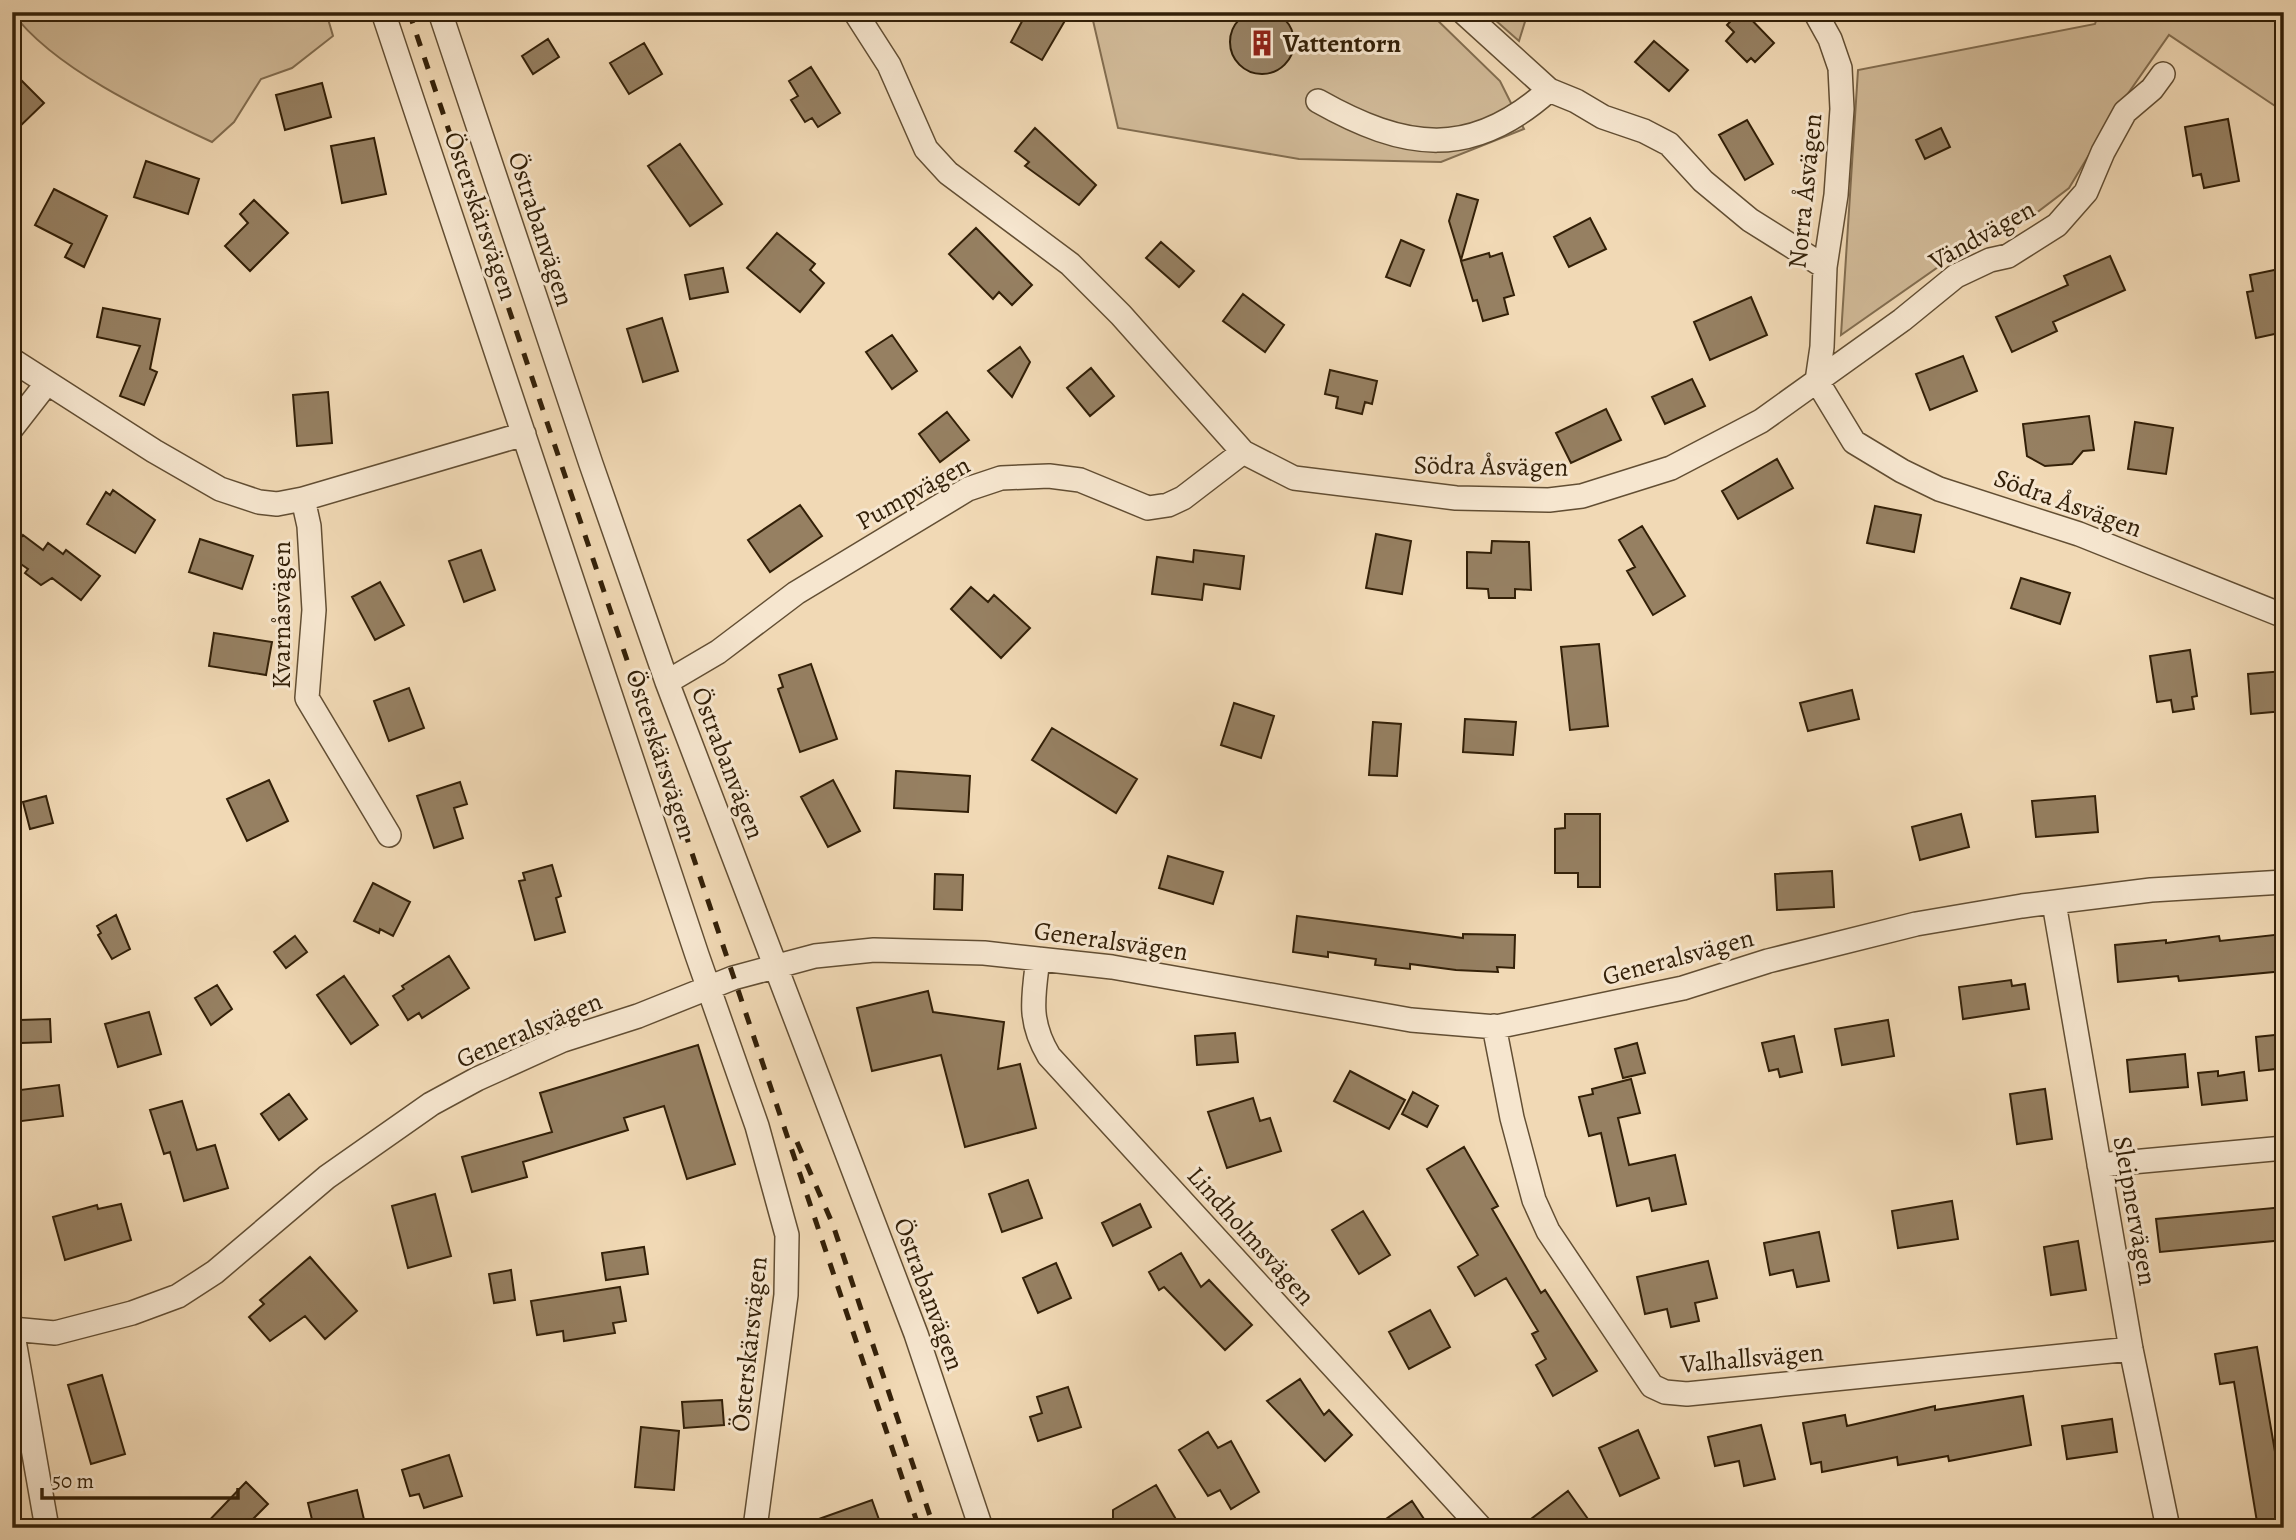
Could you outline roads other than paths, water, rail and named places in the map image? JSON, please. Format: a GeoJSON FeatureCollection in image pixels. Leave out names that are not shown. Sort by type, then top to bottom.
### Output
{"type":"FeatureCollection","features":[{"type":"Feature","properties":{"kind":"street","name":"Österskärsvägen"},"geometry":{"type":"LineString","coordinates":[[383,12],[708,987],[757,1126],[787,1235],[786,1295],[755,1528]]}},
{"type":"Feature","properties":{"kind":"street","name":"Östrabanvägen"},"geometry":{"type":"LineString","coordinates":[[440,12],[590,464],[667,682],[916,1334],[981,1528]]}},
{"type":"Feature","properties":{"kind":"street","name":"Södra Åsvägen"},"geometry":{"type":"LineString","coordinates":[[855,12],[889,65],[926,149],[948,173],[1070,264],[1121,316],[1198,405],[1243,452],[1294,478],[1457,499],[1549,500],[1582,496],[1671,468],[1761,421],[1817,381],[1854,442],[1902,471],[1939,489],[2078,534],[2284,616]]}},
{"type":"Feature","properties":{"kind":"street"},"geometry":{"type":"LineString","coordinates":[[1463,12],[1549,90],[1576,101],[1603,117],[1644,131],[1669,144],[1703,181],[1750,220],[1825,267]]}},
{"type":"Feature","properties":{"kind":"street","name":"Norra Åsvägen"},"geometry":{"type":"LineString","coordinates":[[1815,12],[1830,39],[1840,68],[1842,109],[1836,195],[1825,267],[1822,347],[1817,381]]}},
{"type":"Feature","properties":{"kind":"street","name":"Vändvägen"},"geometry":{"type":"LineString","coordinates":[[1817,381],[1956,276],[1990,260],[2008,256],[2057,225],[2086,192],[2103,152],[2125,112],[2151,89],[2163,74]]}},
{"type":"Feature","properties":{"kind":"street"},"geometry":{"type":"LineString","coordinates":[[1318,101],[1357,123],[1393,135],[1429,141],[1463,139],[1494,127],[1532,105],[1549,90]]}},
{"type":"Feature","properties":{"kind":"street","name":"Kvarnåsvägen"},"geometry":{"type":"LineString","coordinates":[[12,359],[220,489],[268,503],[303,499],[524,434]]}},
{"type":"Feature","properties":{"kind":"street"},"geometry":{"type":"LineString","coordinates":[[12,428],[47,383]]}},
{"type":"Feature","properties":{"kind":"street","name":"Pumpvägen"},"geometry":{"type":"LineString","coordinates":[[667,682],[719,652],[796,593],[968,489],[1001,478],[1049,476],[1080,480],[1148,508],[1168,505],[1183,498],[1243,452]]}},
{"type":"Feature","properties":{"kind":"street","name":"Kvarnåsvägen"},"geometry":{"type":"LineString","coordinates":[[303,499],[309,526],[314,610],[307,698],[389,835]]}},
{"type":"Feature","properties":{"kind":"street","name":"Generalsvägen"},"geometry":{"type":"LineString","coordinates":[[12,1329],[55,1333],[132,1313],[178,1296],[215,1272],[327,1177],[431,1104],[513,1061],[708,987],[773,965],[815,956],[874,950],[929,949],[1038,959],[1152,974],[1411,1020],[1494,1026],[1577,1012],[1683,988],[1780,958],[1916,924],[2151,890],[2284,882]]}},
{"type":"Feature","properties":{"kind":"street","name":"Sleipnervägen"},"geometry":{"type":"LineString","coordinates":[[2054,903],[2130,1349],[2168,1528]]}},
{"type":"Feature","properties":{"kind":"street","name":"Lindholmsvägen"},"geometry":{"type":"LineString","coordinates":[[1038,959],[1033,1015],[1038,1037],[1049,1056],[1481,1528]]}},
{"type":"Feature","properties":{"kind":"street","name":"Valhallsvägen"},"geometry":{"type":"LineString","coordinates":[[1494,1026],[1512,1118],[1539,1210],[1548,1231],[1645,1380],[1658,1389],[1687,1394],[2130,1349]]}},
{"type":"Feature","properties":{"kind":"street"},"geometry":{"type":"LineString","coordinates":[[2099,1166],[2284,1148]]}},
{"type":"Feature","properties":{"kind":"street"},"geometry":{"type":"LineString","coordinates":[[12,1329],[47,1528]]}},
{"type":"Feature","properties":{"kind":"railway"},"geometry":{"type":"LineString","coordinates":[[409,12],[919,1528]]}},
{"type":"Feature","properties":{"kind":"railway"},"geometry":{"type":"LineString","coordinates":[[797,1142],[833,1225],[934,1528]]}},
{"type":"Feature","properties":{"kind":"place","name":"Vattentorn"},"geometry":{"type":"Point","coordinates":[1262,43]}}]}
